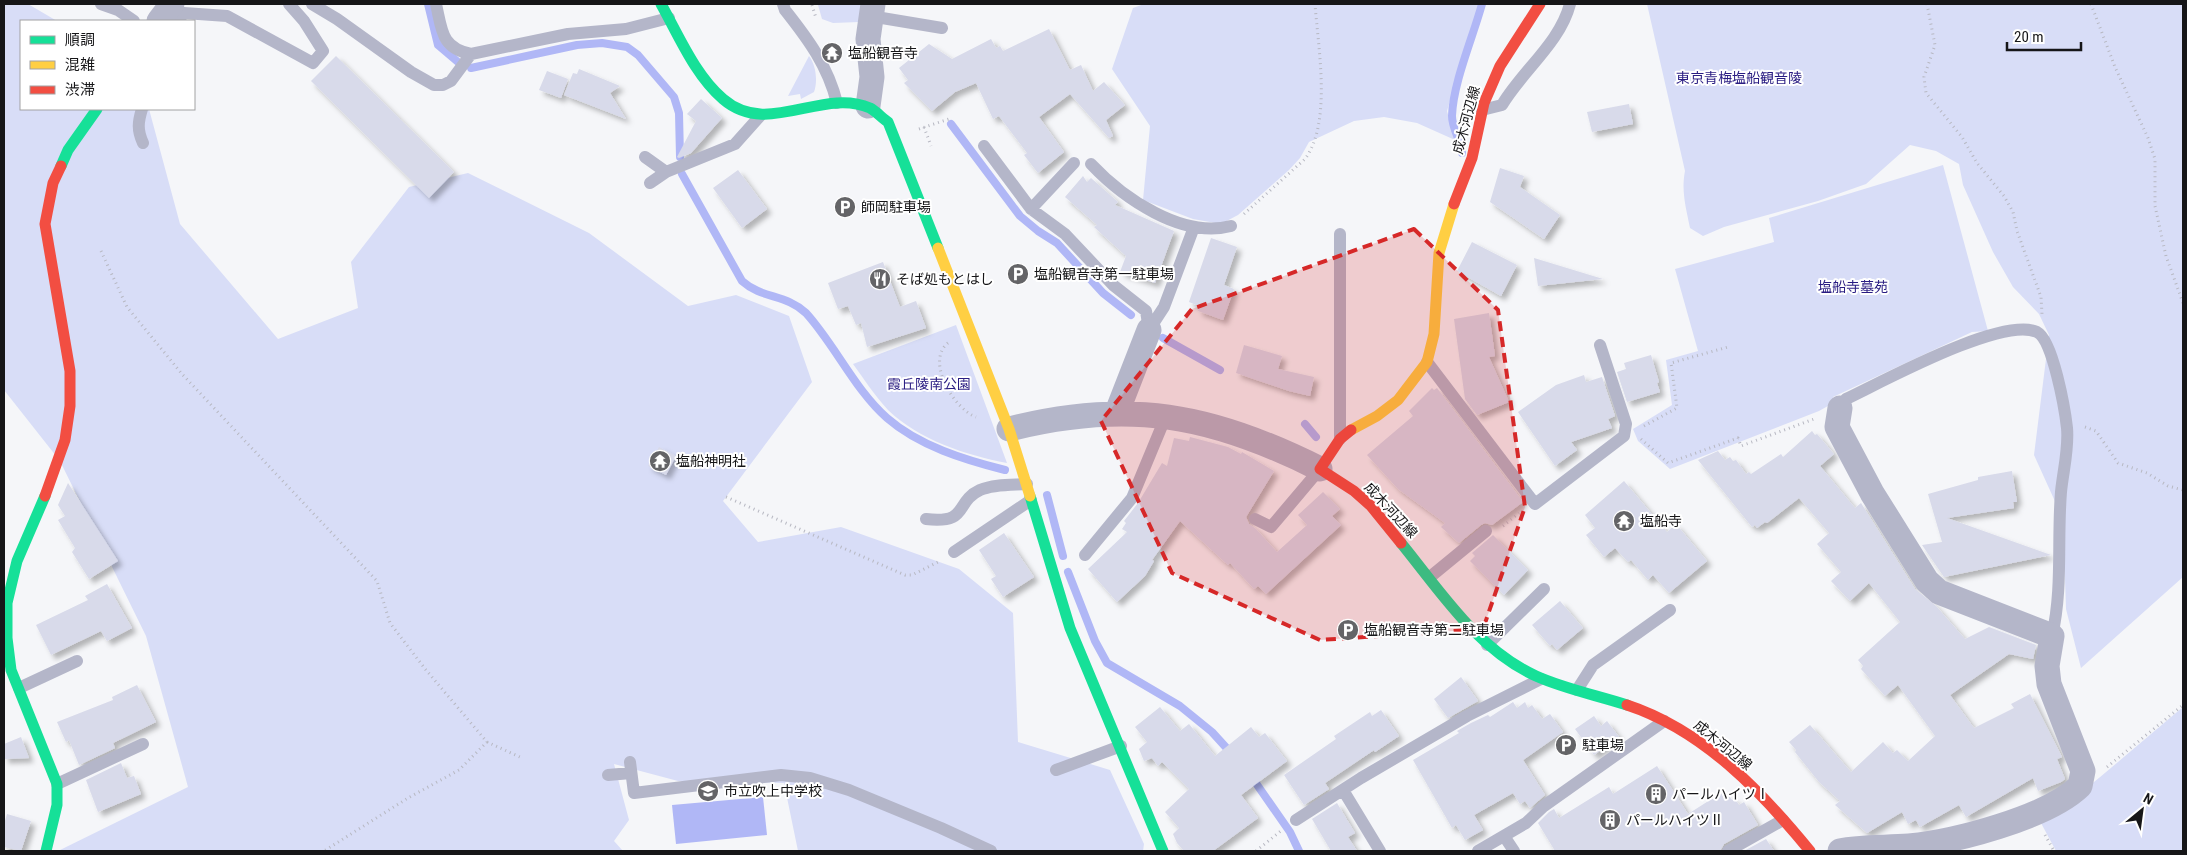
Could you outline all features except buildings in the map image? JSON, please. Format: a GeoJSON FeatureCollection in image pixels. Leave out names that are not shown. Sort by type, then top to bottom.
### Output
{"type":"FeatureCollection","features":[{"type":"Feature","properties":{"kind":"street"},"geometry":{"type":"LineString","coordinates":[[661,4],[699,68],[720,96],[732,107],[745,113],[760,116],[776,116],[837,103],[853,102],[880,112],[888,122],[1009,429],[1070,628],[1121,746],[1162,851]]}},
{"type":"Feature","properties":{"kind":"street","name":"成木河辺線"},"geometry":{"type":"LineString","coordinates":[[1540,4],[1500,66],[1490,85],[1482,110],[1472,158],[1448,222],[1439,253],[1434,334],[1427,362],[1398,400],[1377,416],[1355,427],[1340,439],[1320,469],[1354,490],[1371,506],[1474,632],[1487,645],[1542,679],[1630,706],[1664,721],[1724,764],[1783,820],[1810,851]]}},
{"type":"Feature","properties":{"kind":"street"},"geometry":{"type":"LineString","coordinates":[[868,106],[872,78],[868,39],[872,10]]}},
{"type":"Feature","properties":{"kind":"street"},"geometry":{"type":"LineString","coordinates":[[46,851],[57,805],[57,784],[11,670],[7,638],[6,603],[17,561],[55,473],[65,440],[70,406],[70,371],[45,224],[53,183],[64,159],[96,110]]}},
{"type":"Feature","properties":{"kind":"street"},"geometry":{"type":"LineString","coordinates":[[1117,412],[1149,330]]}},
{"type":"Feature","properties":{"kind":"street"},"geometry":{"type":"LineString","coordinates":[[1840,408],[1837,427],[1872,493],[1927,581],[1939,592],[2052,636],[2047,666],[2048,684],[2083,771],[2080,786],[2056,803],[1977,833],[1912,849],[1840,851]]}},
{"type":"Feature","properties":{"kind":"street"},"geometry":{"type":"LineString","coordinates":[[1009,429],[1069,416],[1117,412],[1166,416],[1219,428],[1320,469]]}},
{"type":"Feature","properties":{"kind":"lane"},"geometry":{"type":"LineString","coordinates":[[101,4],[118,10],[133,20]]}},
{"type":"Feature","properties":{"kind":"lane"},"geometry":{"type":"LineString","coordinates":[[176,11],[227,16],[313,63],[323,51],[304,21],[289,4]]}},
{"type":"Feature","properties":{"kind":"lane"},"geometry":{"type":"LineString","coordinates":[[312,4],[434,86],[443,85],[451,81],[471,54]]}},
{"type":"Feature","properties":{"kind":"lane"},"geometry":{"type":"LineString","coordinates":[[436,4],[448,44],[460,52],[471,54],[568,34],[626,29],[669,18]]}},
{"type":"Feature","properties":{"kind":"lane"},"geometry":{"type":"LineString","coordinates":[[783,4],[785,10],[820,58],[832,83],[837,103]]}},
{"type":"Feature","properties":{"kind":"lane"},"geometry":{"type":"LineString","coordinates":[[1482,110],[1502,105],[1511,90],[1562,26],[1570,4]]}},
{"type":"Feature","properties":{"kind":"lane"},"geometry":{"type":"LineString","coordinates":[[872,10],[942,28]]}},
{"type":"Feature","properties":{"kind":"lane"},"geometry":{"type":"LineString","coordinates":[[142,110],[138,121],[138,133],[143,143]]}},
{"type":"Feature","properties":{"kind":"lane"},"geometry":{"type":"LineString","coordinates":[[650,183],[666,172],[735,144],[760,116]]}},
{"type":"Feature","properties":{"kind":"lane"},"geometry":{"type":"LineString","coordinates":[[984,146],[1031,209],[1065,234],[1113,285],[1146,311],[1149,330]]}},
{"type":"Feature","properties":{"kind":"lane"},"geometry":{"type":"LineString","coordinates":[[645,157],[666,172]]}},
{"type":"Feature","properties":{"kind":"lane"},"geometry":{"type":"LineString","coordinates":[[1031,209],[1074,163]]}},
{"type":"Feature","properties":{"kind":"lane"},"geometry":{"type":"LineString","coordinates":[[1091,164],[1111,185],[1142,207],[1194,227],[1232,226]]}},
{"type":"Feature","properties":{"kind":"lane"},"geometry":{"type":"LineString","coordinates":[[1149,330],[1164,306],[1194,227]]}},
{"type":"Feature","properties":{"kind":"lane"},"geometry":{"type":"LineString","coordinates":[[1340,234],[1340,439]]}},
{"type":"Feature","properties":{"kind":"lane"},"geometry":{"type":"LineString","coordinates":[[1840,408],[1846,398],[1974,339],[2018,330],[2037,332],[2046,340],[2058,378],[2067,427],[2060,511],[2060,589],[2052,636]]}},
{"type":"Feature","properties":{"kind":"lane"},"geometry":{"type":"LineString","coordinates":[[1427,362],[1535,504],[1629,435],[1600,344]]}},
{"type":"Feature","properties":{"kind":"lane"},"geometry":{"type":"LineString","coordinates":[[1085,555],[1132,498],[1166,416]]}},
{"type":"Feature","properties":{"kind":"lane"},"geometry":{"type":"LineString","coordinates":[[1255,520],[1271,527],[1320,469]]}},
{"type":"Feature","properties":{"kind":"lane"},"geometry":{"type":"LineString","coordinates":[[926,519],[942,521],[951,519],[981,490],[1027,484]]}},
{"type":"Feature","properties":{"kind":"lane"},"geometry":{"type":"LineString","coordinates":[[954,552],[1031,500]]}},
{"type":"Feature","properties":{"kind":"lane"},"geometry":{"type":"LineString","coordinates":[[1430,577],[1486,531]]}},
{"type":"Feature","properties":{"kind":"lane"},"geometry":{"type":"LineString","coordinates":[[1487,645],[1544,589]]}},
{"type":"Feature","properties":{"kind":"lane"},"geometry":{"type":"LineString","coordinates":[[1577,690],[1593,665],[1670,610]]}},
{"type":"Feature","properties":{"kind":"lane"},"geometry":{"type":"LineString","coordinates":[[19,688],[77,661]]}},
{"type":"Feature","properties":{"kind":"lane"},"geometry":{"type":"LineString","coordinates":[[1296,820],[1467,716],[1542,679]]}},
{"type":"Feature","properties":{"kind":"lane"},"geometry":{"type":"LineString","coordinates":[[1478,851],[1526,823],[1544,806],[1664,721]]}},
{"type":"Feature","properties":{"kind":"lane"},"geometry":{"type":"LineString","coordinates":[[57,784],[143,744]]}},
{"type":"Feature","properties":{"kind":"lane"},"geometry":{"type":"LineString","coordinates":[[1056,770],[1121,746]]}},
{"type":"Feature","properties":{"kind":"lane"},"geometry":{"type":"LineString","coordinates":[[608,775],[630,768],[634,793],[781,775],[810,778],[858,794],[991,851]]}},
{"type":"Feature","properties":{"kind":"lane"},"geometry":{"type":"LineString","coordinates":[[1343,790],[1380,851]]}},
{"type":"Feature","properties":{"kind":"lane"},"geometry":{"type":"LineString","coordinates":[[1728,851],[1783,820]]}},
{"type":"Feature","properties":{"kind":"lane"},"geometry":{"type":"LineString","coordinates":[[1504,836],[1514,851]]}},
{"type":"Feature","properties":{"kind":"path"},"geometry":{"type":"LineString","coordinates":[[1232,226],[1305,159],[1313,149],[1322,107],[1315,4]]}},
{"type":"Feature","properties":{"kind":"path"},"geometry":{"type":"LineString","coordinates":[[1927,4],[1935,45],[1924,77],[1926,93],[1962,138],[1977,163],[2004,196],[2013,212],[2041,297],[2042,316],[2037,332]]}},
{"type":"Feature","properties":{"kind":"path"},"geometry":{"type":"LineString","coordinates":[[2091,4],[2116,67],[2148,138],[2155,159],[2155,206],[2166,256],[2183,303]]}},
{"type":"Feature","properties":{"kind":"path"},"geometry":{"type":"LineString","coordinates":[[812,5],[815,15]]}},
{"type":"Feature","properties":{"kind":"path"},"geometry":{"type":"LineString","coordinates":[[894,138],[949,118]]}},
{"type":"Feature","properties":{"kind":"path"},"geometry":{"type":"LineString","coordinates":[[924,127],[931,146]]}},
{"type":"Feature","properties":{"kind":"path"},"geometry":{"type":"LineString","coordinates":[[101,252],[127,307],[182,374],[377,581],[390,622],[426,670],[487,742],[522,758]]}},
{"type":"Feature","properties":{"kind":"path"},"geometry":{"type":"LineString","coordinates":[[952,340],[941,352],[940,367],[953,400],[971,415],[984,420]]}},
{"type":"Feature","properties":{"kind":"path"},"geometry":{"type":"LineString","coordinates":[[1728,347],[1671,363],[1677,408],[1629,435],[1668,463],[1738,438],[1741,446],[1840,408]]}},
{"type":"Feature","properties":{"kind":"path"},"geometry":{"type":"LineString","coordinates":[[2067,427],[2086,427],[2096,432],[2118,463],[2147,473],[2168,486],[2183,490]]}},
{"type":"Feature","properties":{"kind":"path"},"geometry":{"type":"LineString","coordinates":[[726,497],[905,575],[912,575],[954,552]]}},
{"type":"Feature","properties":{"kind":"path"},"geometry":{"type":"LineString","coordinates":[[1486,531],[1499,529],[1524,509],[1535,504]]}},
{"type":"Feature","properties":{"kind":"path"},"geometry":{"type":"LineString","coordinates":[[2082,778],[2098,775],[2183,706]]}},
{"type":"Feature","properties":{"kind":"path"},"geometry":{"type":"LineString","coordinates":[[324,851],[408,798],[459,770],[487,742]]}},
{"type":"Feature","properties":{"kind":"path"},"geometry":{"type":"LineString","coordinates":[[1256,851],[1277,834]]}},
{"type":"Feature","properties":{"kind":"highlighted area"},"geometry":{"type":"Polygon","coordinates":[[[1414,229],[1498,310],[1525,507],[1483,629],[1320,640],[1172,573],[1101,421],[1192,309],[1414,229]]]}},
{"type":"Feature","properties":{"kind":"green space"},"geometry":{"type":"Polygon","coordinates":[[[4,4],[28,4],[55,20],[20,20],[20,110],[149,110],[180,224],[278,339],[358,308],[351,262],[409,187],[468,173],[589,233],[688,306],[736,295],[789,316],[812,382],[723,501],[758,542],[841,527],[959,569],[1013,613],[1018,742],[1110,770],[1144,844],[1143,851],[798,851],[784,783],[678,781],[614,764],[629,820],[614,841],[623,851],[58,851],[188,787],[146,636],[60,461],[4,390],[4,4]]]}},
{"type":"Feature","properties":{"kind":"green space"},"geometry":{"type":"Polygon","coordinates":[[[863,4],[859,22],[833,23],[822,19],[818,5],[863,4]]]}},
{"type":"Feature","properties":{"kind":"green space"},"geometry":{"type":"Polygon","coordinates":[[[1144,4],[1479,4],[1447,111],[1455,140],[1417,123],[1384,117],[1354,121],[1309,142],[1300,158],[1289,170],[1238,215],[1221,224],[1193,219],[1143,200],[1150,126],[1112,69],[1133,8],[1144,4]]]}},
{"type":"Feature","properties":{"kind":"green space","name":"東京青梅塩船観音陵"},"geometry":{"type":"Polygon","coordinates":[[[1647,4],[2183,4],[2183,577],[2081,668],[2066,609],[2063,519],[2034,455],[2049,335],[2039,314],[2013,287],[1993,252],[1963,185],[1959,164],[1936,151],[1910,145],[1866,184],[1818,201],[1724,227],[1703,236],[1690,228],[1684,193],[1685,171],[1647,4]]]}},
{"type":"Feature","properties":{"kind":"green space"},"geometry":{"type":"Polygon","coordinates":[[[809,56],[816,73],[814,92],[801,99],[800,94],[788,96],[809,56]]]}},
{"type":"Feature","properties":{"kind":"green space","name":"塩船寺墓苑"},"geometry":{"type":"Polygon","coordinates":[[[1943,165],[1988,331],[1972,332],[1833,397],[1835,402],[1819,411],[1670,469],[1638,441],[1633,429],[1672,405],[1666,360],[1698,351],[1675,269],[1774,242],[1769,218],[1943,165]]]}},
{"type":"Feature","properties":{"kind":"green space","name":"霞丘陵南公園"},"geometry":{"type":"Polygon","coordinates":[[[956,325],[1007,463],[975,456],[944,445],[928,438],[900,421],[888,410],[853,364],[956,325]]]}},
{"type":"Feature","properties":{"kind":"green space"},"geometry":{"type":"Polygon","coordinates":[[[2183,707],[2183,851],[2056,851],[2041,823],[2096,781],[2183,707]]]}},
{"type":"Feature","properties":{"kind":"water"},"geometry":{"type":"Polygon","coordinates":[[[763,797],[767,835],[676,844],[672,805],[763,797]]]}},
{"type":"Feature","properties":{"kind":"waterway"},"geometry":{"type":"LineString","coordinates":[[428,4],[438,45],[458,62]]}},
{"type":"Feature","properties":{"kind":"waterway"},"geometry":{"type":"LineString","coordinates":[[1462,153],[1452,121],[1453,103],[1482,4]]}},
{"type":"Feature","properties":{"kind":"waterway"},"geometry":{"type":"LineString","coordinates":[[471,68],[577,45],[602,43],[627,47],[638,55],[674,97],[679,113],[680,157]]}},
{"type":"Feature","properties":{"kind":"waterway"},"geometry":{"type":"LineString","coordinates":[[951,124],[1020,216],[1038,231],[1057,243],[1103,293],[1131,315]]}},
{"type":"Feature","properties":{"kind":"waterway"},"geometry":{"type":"LineString","coordinates":[[682,174],[742,281],[750,287],[790,303],[806,313],[865,394],[887,418],[913,437],[943,451],[1005,470]]}},
{"type":"Feature","properties":{"kind":"waterway"},"geometry":{"type":"LineString","coordinates":[[1163,338],[1220,370]]}},
{"type":"Feature","properties":{"kind":"waterway"},"geometry":{"type":"LineString","coordinates":[[1305,424],[1316,437]]}},
{"type":"Feature","properties":{"kind":"waterway"},"geometry":{"type":"LineString","coordinates":[[1047,495],[1063,556]]}},
{"type":"Feature","properties":{"kind":"waterway"},"geometry":{"type":"LineString","coordinates":[[1068,572],[1095,641],[1107,663],[1180,706],[1212,732],[1232,754]]}},
{"type":"Feature","properties":{"kind":"waterway"},"geometry":{"type":"LineString","coordinates":[[1251,776],[1290,832],[1299,851]]}},
{"type":"Feature","properties":{"kind":"traffic: fast"},"geometry":{"type":"LineString","coordinates":[[661,4],[704,79],[723,99],[740,110],[758,114],[777,113],[833,103],[852,103],[870,108],[888,122],[938,248]]}},
{"type":"Feature","properties":{"kind":"traffic: fast"},"geometry":{"type":"LineString","coordinates":[[61,166],[68,150],[96,110]]}},
{"type":"Feature","properties":{"kind":"traffic: fast"},"geometry":{"type":"LineString","coordinates":[[45,496],[17,561],[7,603],[7,638],[11,670],[57,784],[57,805],[46,851]]}},
{"type":"Feature","properties":{"kind":"traffic: fast"},"geometry":{"type":"LineString","coordinates":[[1030,496],[1070,628],[1163,851]]}},
{"type":"Feature","properties":{"kind":"traffic: fast"},"geometry":{"type":"LineString","coordinates":[[1401,543],[1461,618],[1496,651],[1515,665],[1558,685],[1627,705]]}},
{"type":"Feature","properties":{"kind":"traffic: slow"},"geometry":{"type":"LineString","coordinates":[[1351,430],[1377,416],[1398,400],[1427,362],[1434,334],[1439,253],[1454,204]]}},
{"type":"Feature","properties":{"kind":"traffic: slow"},"geometry":{"type":"LineString","coordinates":[[938,248],[1009,429],[1030,496]]}},
{"type":"Feature","properties":{"kind":"traffic: jam"},"geometry":{"type":"LineString","coordinates":[[1454,204],[1472,158],[1484,103],[1500,66],[1540,4]]}},
{"type":"Feature","properties":{"kind":"traffic: jam"},"geometry":{"type":"LineString","coordinates":[[45,496],[65,440],[70,406],[70,371],[45,224],[53,183],[61,166]]}},
{"type":"Feature","properties":{"kind":"traffic: jam"},"geometry":{"type":"LineString","coordinates":[[1351,430],[1340,439],[1320,469],[1354,491],[1371,506],[1401,543]]}},
{"type":"Feature","properties":{"kind":"traffic: jam"},"geometry":{"type":"LineString","coordinates":[[1627,705],[1655,716],[1681,730],[1729,765],[1771,806],[1810,851]]}},
{"type":"Feature","properties":{"kind":"place","name":"塩船観音寺"},"geometry":{"type":"Point","coordinates":[832,53]}},
{"type":"Feature","properties":{"kind":"place","name":"師岡駐車場"},"geometry":{"type":"Point","coordinates":[845,207]}},
{"type":"Feature","properties":{"kind":"place","name":"塩船観音寺第一駐車場"},"geometry":{"type":"Point","coordinates":[1018,274]}},
{"type":"Feature","properties":{"kind":"place","name":"そば処もとはし"},"geometry":{"type":"Point","coordinates":[880,279]}},
{"type":"Feature","properties":{"kind":"place","name":"塩船神明社"},"geometry":{"type":"Point","coordinates":[660,461]}},
{"type":"Feature","properties":{"kind":"place","name":"塩船寺"},"geometry":{"type":"Point","coordinates":[1624,521]}},
{"type":"Feature","properties":{"kind":"place","name":"塩船観音寺第二駐車場"},"geometry":{"type":"Point","coordinates":[1348,630]}},
{"type":"Feature","properties":{"kind":"place","name":"駐車場"},"geometry":{"type":"Point","coordinates":[1566,745]}},
{"type":"Feature","properties":{"kind":"place","name":"市立吹上中学校"},"geometry":{"type":"Point","coordinates":[708,791]}},
{"type":"Feature","properties":{"kind":"place","name":"パールハイツⅠ"},"geometry":{"type":"Point","coordinates":[1656,794]}},
{"type":"Feature","properties":{"kind":"place","name":"パールハイツⅡ"},"geometry":{"type":"Point","coordinates":[1610,820]}}]}
